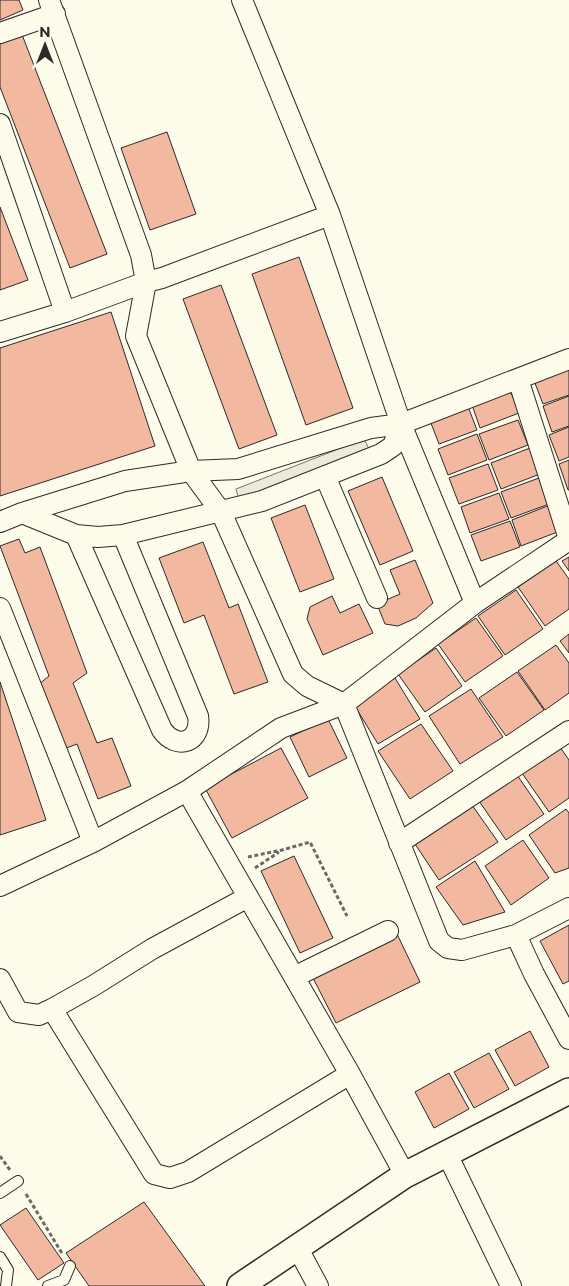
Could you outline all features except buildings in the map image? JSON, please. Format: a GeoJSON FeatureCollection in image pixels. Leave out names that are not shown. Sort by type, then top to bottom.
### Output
{"type":"FeatureCollection","features":[{"type":"Feature","properties":{"kind":"street"},"geometry":{"type":"LineString","coordinates":[[242,0],[330,215],[401,424],[474,603]]}},
{"type":"Feature","properties":{"kind":"street"},"geometry":{"type":"LineString","coordinates":[[0,34],[52,7],[136,238],[146,282],[136,336],[191,471],[220,512],[293,674],[307,686],[344,704],[439,941],[448,948],[462,950],[516,935],[569,908]]}},
{"type":"Feature","properties":{"kind":"street"},"geometry":{"type":"LineString","coordinates":[[0,124],[65,312]]}},
{"type":"Feature","properties":{"kind":"street"},"geometry":{"type":"LineString","coordinates":[[0,332],[65,312],[146,282],[162,278],[330,215]]}},
{"type":"Feature","properties":{"kind":"street"},"geometry":{"type":"LineString","coordinates":[[0,522],[22,513],[125,481],[191,471],[224,471],[252,466],[371,428],[401,424],[569,359]]}},
{"type":"Feature","properties":{"kind":"street"},"geometry":{"type":"LineString","coordinates":[[0,886],[93,842],[187,791],[281,728],[344,704],[474,603],[569,540],[518,379]]}},
{"type":"Feature","properties":{"kind":"street"},"geometry":{"type":"LineString","coordinates":[[22,513],[76,535],[98,537],[124,536],[262,501],[325,476],[387,450],[392,446],[401,424]]}},
{"type":"Feature","properties":{"kind":"street"},"geometry":{"type":"LineString","coordinates":[[325,476],[377,598]]}},
{"type":"Feature","properties":{"kind":"street"},"geometry":{"type":"LineString","coordinates":[[76,535],[162,730],[167,737],[174,741],[183,742],[191,739],[197,732],[198,716],[124,536]]}},
{"type":"Feature","properties":{"kind":"street"},"geometry":{"type":"LineString","coordinates":[[0,608],[93,842]]}},
{"type":"Feature","properties":{"kind":"street"},"geometry":{"type":"LineString","coordinates":[[399,843],[569,731]]}},
{"type":"Feature","properties":{"kind":"street"},"geometry":{"type":"LineString","coordinates":[[187,791],[350,1074],[405,1175]]}},
{"type":"Feature","properties":{"kind":"street"},"geometry":{"type":"LineString","coordinates":[[0,979],[18,1012],[39,1015],[93,986],[152,949],[248,897]]}},
{"type":"Feature","properties":{"kind":"street"},"geometry":{"type":"LineString","coordinates":[[294,977],[388,931]]}},
{"type":"Feature","properties":{"kind":"street"},"geometry":{"type":"LineString","coordinates":[[516,935],[534,974],[569,1039]]}},
{"type":"Feature","properties":{"kind":"street"},"geometry":{"type":"LineString","coordinates":[[52,1009],[154,1174],[170,1178],[188,1172],[350,1074]]}},
{"type":"Feature","properties":{"kind":"street"},"geometry":{"type":"LineString","coordinates":[[240,1286],[405,1175],[569,1091]]}},
{"type":"Feature","properties":{"kind":"street"},"geometry":{"type":"LineString","coordinates":[[447,1154],[511,1286]]}},
{"type":"Feature","properties":{"kind":"street"},"geometry":{"type":"LineString","coordinates":[[297,1247],[318,1286]]}},
{"type":"Feature","properties":{"kind":"lane"},"geometry":{"type":"LineString","coordinates":[[0,1193],[18,1181]]}},
{"type":"Feature","properties":{"kind":"lane"},"geometry":{"type":"LineString","coordinates":[[0,1257],[8,1270],[6,1286]]}},
{"type":"Feature","properties":{"kind":"lane"},"geometry":{"type":"LineString","coordinates":[[48,1286],[64,1280],[70,1266]]}},
{"type":"Feature","properties":{"kind":"path"},"geometry":{"type":"LineString","coordinates":[[227,861],[282,850],[310,842],[346,916]]}},
{"type":"Feature","properties":{"kind":"path"},"geometry":{"type":"LineString","coordinates":[[238,879],[282,850]]}},
{"type":"Feature","properties":{"kind":"path"},"geometry":{"type":"LineString","coordinates":[[0,1156],[18,1181],[70,1266]]}},
{"type":"Feature","properties":{"kind":"shaded area"},"geometry":{"type":"Polygon","coordinates":[[[364,439],[369,449],[239,500],[236,489],[364,439]]]}}]}
